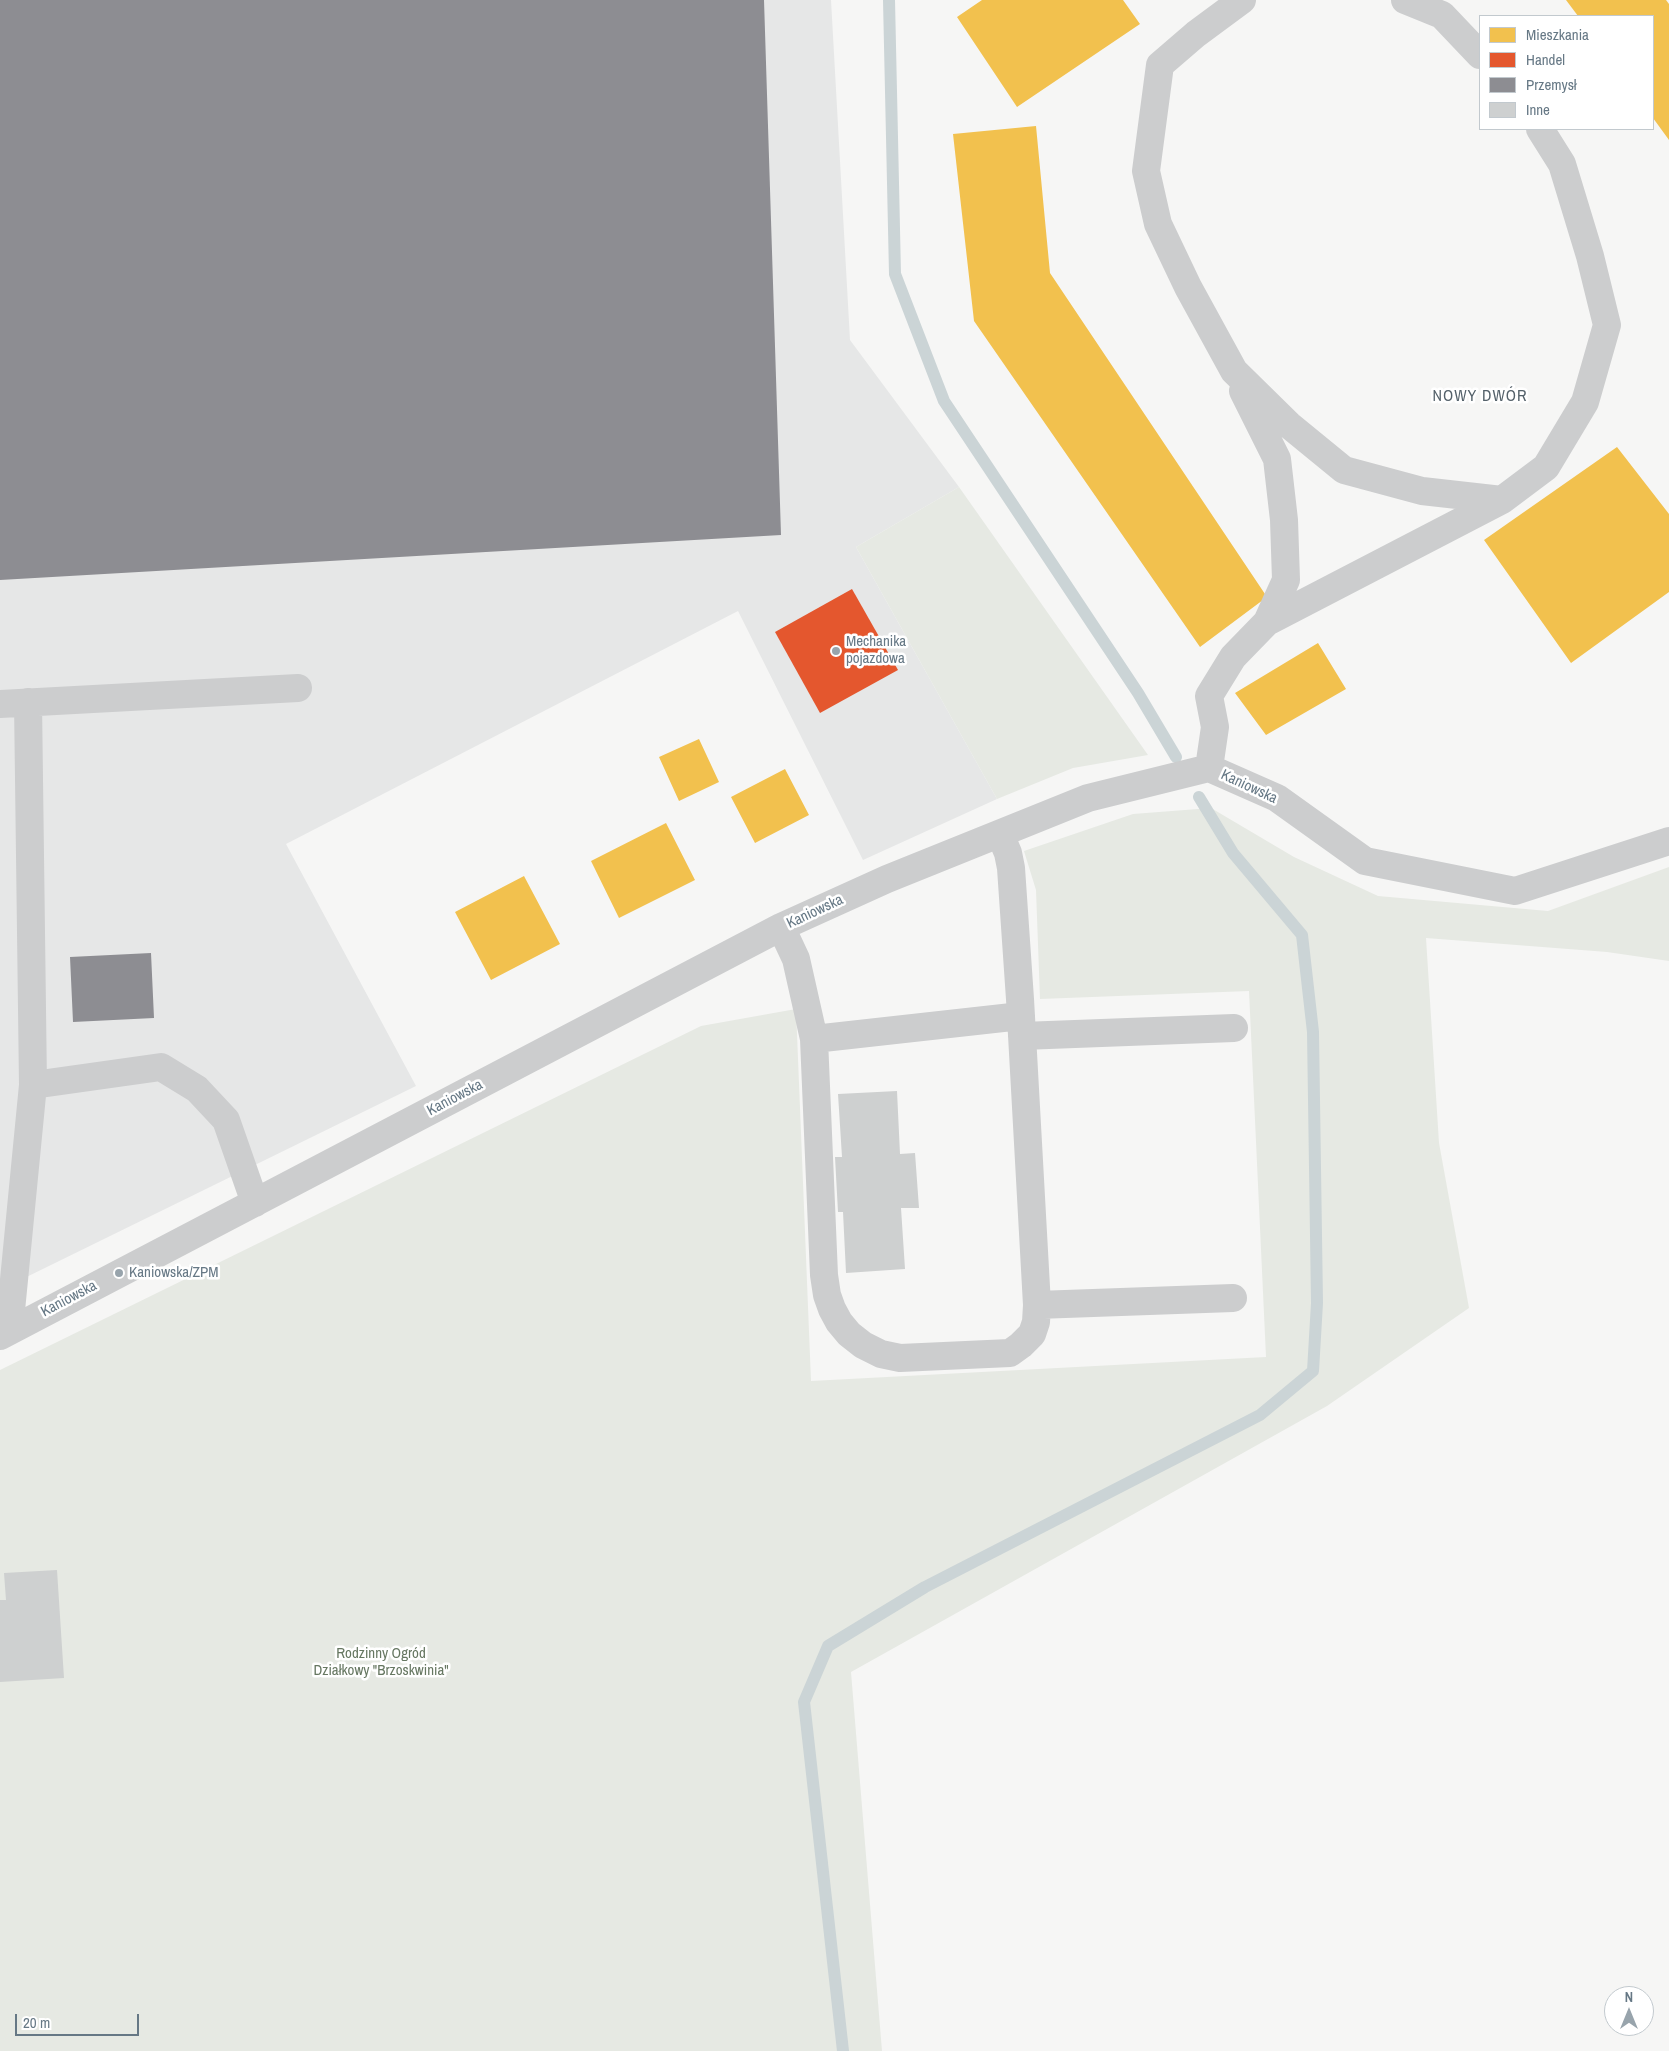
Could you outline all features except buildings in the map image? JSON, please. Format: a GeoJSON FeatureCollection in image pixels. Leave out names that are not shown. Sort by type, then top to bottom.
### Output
{"type":"FeatureCollection","features":[{"type":"Feature","properties":{"kind":"street"},"geometry":{"type":"LineString","coordinates":[[1242,0],[1196,34],[1160,65],[1146,171],[1158,224],[1188,287],[1234,371],[1277,459],[1284,520],[1286,580],[1267,622]]}},
{"type":"Feature","properties":{"kind":"street"},"geometry":{"type":"LineString","coordinates":[[1404,0],[1442,15],[1479,54]]}},
{"type":"Feature","properties":{"kind":"street"},"geometry":{"type":"LineString","coordinates":[[1209,768],[1214,727],[1209,696],[1233,657],[1267,622],[1502,500],[1546,467],[1586,402],[1607,325],[1590,256],[1562,164],[1541,130]]}},
{"type":"Feature","properties":{"kind":"street"},"geometry":{"type":"LineString","coordinates":[[1234,371],[1289,426],[1344,470],[1422,491],[1502,500]]}},
{"type":"Feature","properties":{"kind":"street"},"geometry":{"type":"LineString","coordinates":[[0,704],[298,688]]}},
{"type":"Feature","properties":{"kind":"street"},"geometry":{"type":"LineString","coordinates":[[4,1334],[33,1085],[28,702]]}},
{"type":"Feature","properties":{"kind":"street","name":"Kaniowska"},"geometry":{"type":"LineString","coordinates":[[4,1334],[781,927],[887,879],[1088,798],[1209,768],[1277,798],[1365,861],[1515,891],[1669,841]]}},
{"type":"Feature","properties":{"kind":"street"},"geometry":{"type":"LineString","coordinates":[[781,927],[796,959],[814,1038],[824,1275],[827,1295],[832,1309],[839,1322],[849,1334],[863,1345],[881,1354],[900,1358],[1010,1353],[1032,1334],[1036,1322],[1037,1305],[1022,1026],[1011,868],[1008,853],[1000,834]]}},
{"type":"Feature","properties":{"kind":"street"},"geometry":{"type":"LineString","coordinates":[[814,1038],[1022,1026],[1234,1028]]}},
{"type":"Feature","properties":{"kind":"street"},"geometry":{"type":"LineString","coordinates":[[33,1085],[161,1067],[196,1089],[226,1120],[255,1203]]}},
{"type":"Feature","properties":{"kind":"street"},"geometry":{"type":"LineString","coordinates":[[1037,1305],[1233,1298]]}},
{"type":"Feature","properties":{"kind":"shaded area"},"geometry":{"type":"Polygon","coordinates":[[[0,0],[831,0],[850,340],[959,487],[856,547],[997,799],[863,860],[738,611],[286,844],[416,1086],[0,1290],[0,0]]]}},
{"type":"Feature","properties":{"kind":"green space"},"geometry":{"type":"Polygon","coordinates":[[[959,487],[1148,755],[1073,768],[997,799],[856,547],[959,487]]]}},
{"type":"Feature","properties":{"kind":"green space","name":"Rodzinny Ogród Działkowy \"Brzoskwinia\""},"geometry":{"type":"Polygon","coordinates":[[[1211,808],[1294,857],[1378,896],[1548,911],[1669,867],[1669,961],[1607,952],[1426,938],[1439,1143],[1469,1308],[1327,1406],[851,1672],[882,2051],[0,2051],[0,1370],[701,1026],[796,1009],[811,1381],[1266,1357],[1249,991],[1040,999],[1036,890],[1024,851],[1133,814],[1211,808]]]}},
{"type":"Feature","properties":{"kind":"waterway"},"geometry":{"type":"LineString","coordinates":[[889,0],[895,274],[944,401],[1138,693],[1176,757]]}},
{"type":"Feature","properties":{"kind":"waterway"},"geometry":{"type":"LineString","coordinates":[[843,2051],[804,1702],[828,1646],[925,1587],[1260,1415],[1313,1371],[1317,1303],[1313,1032],[1302,935],[1233,853],[1199,797]]}},
{"type":"Feature","properties":{"kind":"place","name":"Mechanika pojazdowa"},"geometry":{"type":"Point","coordinates":[836,651]}},
{"type":"Feature","properties":{"kind":"place","name":"Kaniowska/ZPM"},"geometry":{"type":"Point","coordinates":[119,1273]}},
{"type":"Feature","properties":{"kind":"district","name":"NOWY DWÓR"},"geometry":{"type":"Point","coordinates":[1480,397]}}]}
